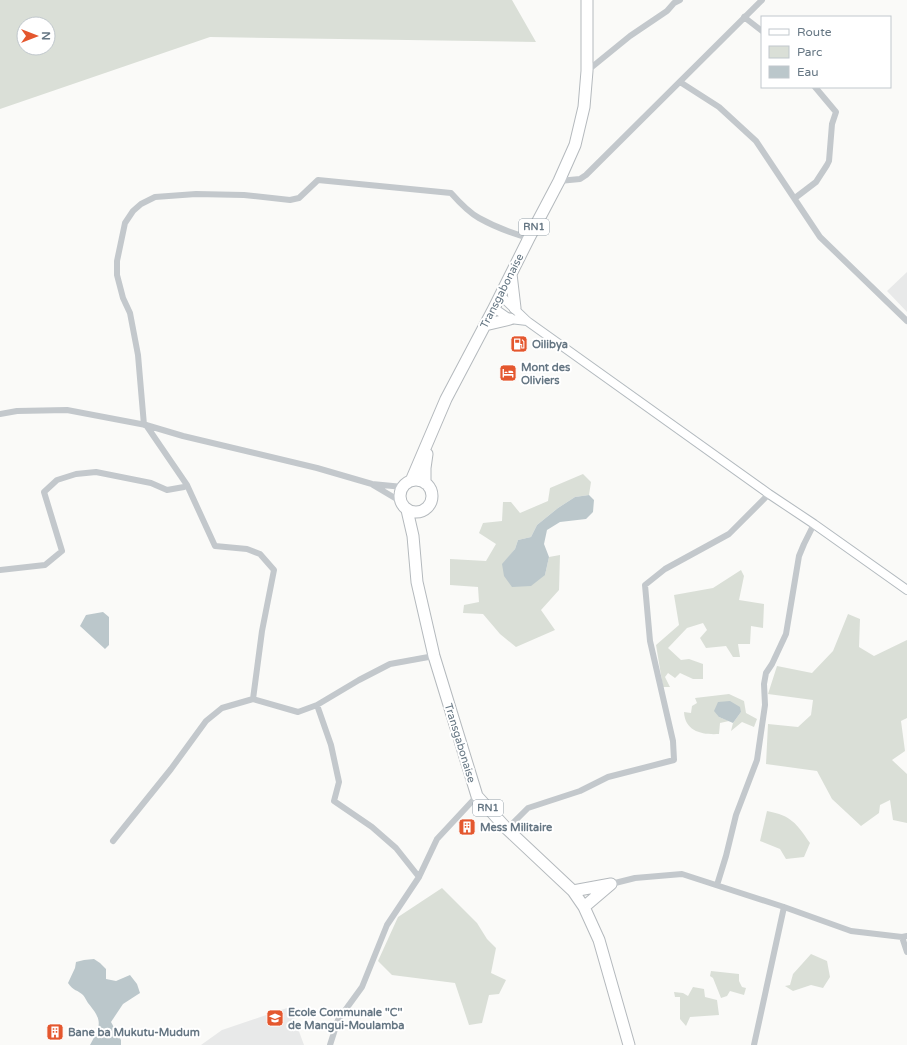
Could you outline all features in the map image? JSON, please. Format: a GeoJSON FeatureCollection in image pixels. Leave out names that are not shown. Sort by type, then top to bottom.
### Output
{"type":"FeatureCollection","features":[{"type":"Feature","properties":{"kind":"highway","name":"Transgabonaise"},"geometry":{"type":"LineString","coordinates":[[407,484],[429,441],[446,399],[560,181],[575,145],[584,107],[587,72],[587,0]]}},
{"type":"Feature","properties":{"kind":"highway"},"geometry":{"type":"LineString","coordinates":[[511,274],[515,308]]}},
{"type":"Feature","properties":{"kind":"highway"},"geometry":{"type":"LineString","coordinates":[[485,325],[510,319]]}},
{"type":"Feature","properties":{"kind":"highway","name":"Transgabonaise"},"geometry":{"type":"LineString","coordinates":[[425,483],[425,468],[429,441]]}},
{"type":"Feature","properties":{"kind":"highway"},"geometry":{"type":"LineString","coordinates":[[420,481],[425,483],[430,488],[432,495],[431,503],[427,509],[420,512],[411,512],[407,510],[400,501],[400,496],[407,484],[420,481]]}},
{"type":"Feature","properties":{"kind":"highway","name":"Transgabonaise"},"geometry":{"type":"LineString","coordinates":[[407,510],[413,536],[417,582],[434,656],[476,796],[507,829],[573,891],[584,907],[599,940],[630,1045]]}},
{"type":"Feature","properties":{"kind":"highway","name":"Transgabonaise"},"geometry":{"type":"LineString","coordinates":[[413,536],[420,512]]}},
{"type":"Feature","properties":{"kind":"highway"},"geometry":{"type":"LineString","coordinates":[[573,891],[612,884]]}},
{"type":"Feature","properties":{"kind":"highway"},"geometry":{"type":"LineString","coordinates":[[584,907],[612,884]]}},
{"type":"Feature","properties":{"kind":"street"},"geometry":{"type":"LineString","coordinates":[[587,72],[630,36],[667,11],[674,3],[680,0]]}},
{"type":"Feature","properties":{"kind":"street"},"geometry":{"type":"LineString","coordinates":[[560,181],[580,179],[586,175],[762,0]]}},
{"type":"Feature","properties":{"kind":"street"},"geometry":{"type":"LineString","coordinates":[[744,17],[761,31]]}},
{"type":"Feature","properties":{"kind":"street"},"geometry":{"type":"LineString","coordinates":[[680,82],[719,106],[756,141],[820,237],[907,320]]}},
{"type":"Feature","properties":{"kind":"street"},"geometry":{"type":"LineString","coordinates":[[795,198],[816,182],[829,161],[832,124],[836,112],[816,88]]}},
{"type":"Feature","properties":{"kind":"street"},"geometry":{"type":"LineString","coordinates":[[253,699],[262,631],[274,570],[260,554],[247,549],[215,546],[187,485],[145,425],[138,355],[130,313],[123,298],[117,275],[117,261],[125,223],[133,211],[141,204],[155,197],[196,194],[244,195],[290,200],[299,198],[318,180],[451,193],[478,218],[503,230],[529,238]]}},
{"type":"Feature","properties":{"kind":"street"},"geometry":{"type":"LineString","coordinates":[[500,295],[527,321],[769,494],[907,590]]}},
{"type":"Feature","properties":{"kind":"street"},"geometry":{"type":"LineString","coordinates":[[494,308],[510,319],[527,321]]}},
{"type":"Feature","properties":{"kind":"street"},"geometry":{"type":"LineString","coordinates":[[0,414],[18,411],[67,410],[145,425],[183,436],[317,468],[372,484],[400,501]]}},
{"type":"Feature","properties":{"kind":"street"},"geometry":{"type":"LineString","coordinates":[[0,570],[45,564],[62,551],[44,492],[57,480],[76,474],[96,472],[151,483],[167,490],[184,488],[187,485]]}},
{"type":"Feature","properties":{"kind":"street"},"geometry":{"type":"LineString","coordinates":[[372,484],[407,484]]}},
{"type":"Feature","properties":{"kind":"street"},"geometry":{"type":"LineString","coordinates":[[507,829],[528,808],[580,791],[608,777],[674,760],[673,741],[650,641],[646,585],[665,569],[729,534],[769,494]]}},
{"type":"Feature","properties":{"kind":"street"},"geometry":{"type":"LineString","coordinates":[[717,885],[736,815],[757,760],[765,705],[764,684],[766,673],[772,664],[786,634],[799,556],[814,524]]}},
{"type":"Feature","properties":{"kind":"street"},"geometry":{"type":"LineString","coordinates":[[113,840],[171,768],[206,721],[222,708],[253,699],[298,712],[317,705],[359,680],[390,664],[434,656]]}},
{"type":"Feature","properties":{"kind":"street"},"geometry":{"type":"LineString","coordinates":[[317,705],[331,745],[339,782],[334,801],[372,827],[396,848],[419,877]]}},
{"type":"Feature","properties":{"kind":"street"},"geometry":{"type":"LineString","coordinates":[[330,1045],[338,1020],[362,987],[387,925],[419,877],[437,838],[476,796]]}},
{"type":"Feature","properties":{"kind":"street"},"geometry":{"type":"LineString","coordinates":[[612,884],[635,878],[682,874],[784,907],[851,931],[904,937],[907,952]]}},
{"type":"Feature","properties":{"kind":"street"},"geometry":{"type":"LineString","coordinates":[[754,1045],[784,907]]}},
{"type":"Feature","properties":{"kind":"shaded area"},"geometry":{"type":"Polygon","coordinates":[[[907,272],[907,312],[887,291],[907,272]]]}},
{"type":"Feature","properties":{"kind":"shaded area","name":"Ecole Communale ''C'' de Mangui-Moulamba"},"geometry":{"type":"Polygon","coordinates":[[[290,1007],[304,1045],[201,1045],[222,1030],[290,1007]]]}},
{"type":"Feature","properties":{"kind":"green space"},"geometry":{"type":"Polygon","coordinates":[[[0,0],[512,0],[536,42],[210,37],[0,109],[0,0]]]}},
{"type":"Feature","properties":{"kind":"green space"},"geometry":{"type":"Polygon","coordinates":[[[583,474],[591,482],[589,495],[575,497],[558,508],[537,525],[531,537],[518,540],[515,549],[503,564],[545,575],[549,557],[560,555],[559,590],[541,610],[555,630],[516,647],[500,634],[483,614],[463,613],[464,605],[479,602],[478,587],[450,585],[450,559],[486,561],[496,544],[479,533],[483,523],[502,521],[503,502],[511,502],[520,513],[548,501],[550,488],[583,474]]]}},
{"type":"Feature","properties":{"kind":"green space"},"geometry":{"type":"Polygon","coordinates":[[[741,570],[744,576],[739,600],[764,604],[763,628],[751,626],[750,644],[738,644],[740,657],[733,657],[726,646],[706,648],[700,638],[707,630],[703,623],[687,628],[668,648],[681,660],[689,659],[703,664],[703,679],[693,679],[680,673],[675,678],[668,673],[665,677],[670,687],[663,687],[656,645],[679,625],[674,595],[713,588],[741,570]]]}},
{"type":"Feature","properties":{"kind":"green space"},"geometry":{"type":"Polygon","coordinates":[[[848,614],[860,619],[859,647],[874,656],[907,640],[907,718],[901,721],[905,751],[892,760],[907,774],[907,823],[893,820],[890,800],[880,805],[879,813],[861,826],[832,799],[817,771],[766,764],[768,724],[798,727],[811,715],[813,700],[768,694],[777,666],[812,673],[833,651],[848,614]]]}},
{"type":"Feature","properties":{"kind":"green space"},"geometry":{"type":"Polygon","coordinates":[[[729,694],[744,701],[746,713],[757,719],[754,727],[742,722],[731,731],[733,723],[741,712],[719,717],[729,721],[720,723],[719,734],[701,733],[691,728],[685,719],[684,712],[691,713],[692,706],[697,703],[695,698],[729,694]]]}},
{"type":"Feature","properties":{"kind":"green space"},"geometry":{"type":"Polygon","coordinates":[[[767,811],[782,815],[797,825],[810,843],[804,857],[786,859],[780,849],[760,841],[767,811]]]}},
{"type":"Feature","properties":{"kind":"green space"},"geometry":{"type":"Polygon","coordinates":[[[442,888],[477,923],[487,939],[496,948],[491,973],[506,980],[499,994],[489,995],[482,1023],[469,1025],[455,983],[392,975],[378,961],[398,917],[442,888]]]}},
{"type":"Feature","properties":{"kind":"green space"},"geometry":{"type":"Polygon","coordinates":[[[811,954],[827,961],[830,977],[823,988],[811,985],[793,991],[785,986],[790,985],[793,974],[811,954]]]}},
{"type":"Feature","properties":{"kind":"green space"},"geometry":{"type":"Polygon","coordinates":[[[711,971],[739,974],[739,981],[742,987],[746,988],[744,995],[730,991],[727,996],[721,998],[713,978],[710,976],[711,971]]]}},
{"type":"Feature","properties":{"kind":"green space"},"geometry":{"type":"Polygon","coordinates":[[[693,987],[704,989],[705,997],[717,1000],[719,1015],[690,1017],[686,1026],[680,1019],[680,997],[675,997],[674,992],[683,993],[688,996],[693,987]]]}},
{"type":"Feature","properties":{"kind":"water"},"geometry":{"type":"Polygon","coordinates":[[[589,495],[594,500],[593,512],[586,519],[560,522],[547,530],[544,544],[549,557],[545,575],[531,586],[512,587],[504,576],[502,564],[515,549],[518,540],[531,537],[537,525],[558,508],[575,497],[589,495]]]}},
{"type":"Feature","properties":{"kind":"water"},"geometry":{"type":"Polygon","coordinates":[[[103,612],[109,617],[109,645],[105,649],[80,626],[86,615],[103,612]]]}},
{"type":"Feature","properties":{"kind":"water"},"geometry":{"type":"Polygon","coordinates":[[[730,701],[740,707],[741,712],[733,723],[719,717],[714,711],[718,702],[730,701]]]}},
{"type":"Feature","properties":{"kind":"water"},"geometry":{"type":"Polygon","coordinates":[[[94,959],[106,969],[106,979],[116,981],[130,975],[137,984],[140,993],[123,1004],[111,1022],[121,1040],[121,1045],[90,1045],[98,1028],[98,1019],[84,996],[72,988],[68,983],[75,968],[76,962],[94,959]]]}},
{"type":"Feature","properties":{"kind":"place","name":"Oilibya"},"geometry":{"type":"Point","coordinates":[519,344]}},
{"type":"Feature","properties":{"kind":"place","name":"Mont des Oliviers"},"geometry":{"type":"Point","coordinates":[508,373]}},
{"type":"Feature","properties":{"kind":"place","name":"Mess Militaire"},"geometry":{"type":"Point","coordinates":[467,827]}},
{"type":"Feature","properties":{"kind":"place","name":"Ecole Communale ''C'' de Mangui-Moulamba"},"geometry":{"type":"Point","coordinates":[275,1018]}},
{"type":"Feature","properties":{"kind":"place","name":"Bane ba Mukutu-Mudum"},"geometry":{"type":"Point","coordinates":[55,1032]}}]}
